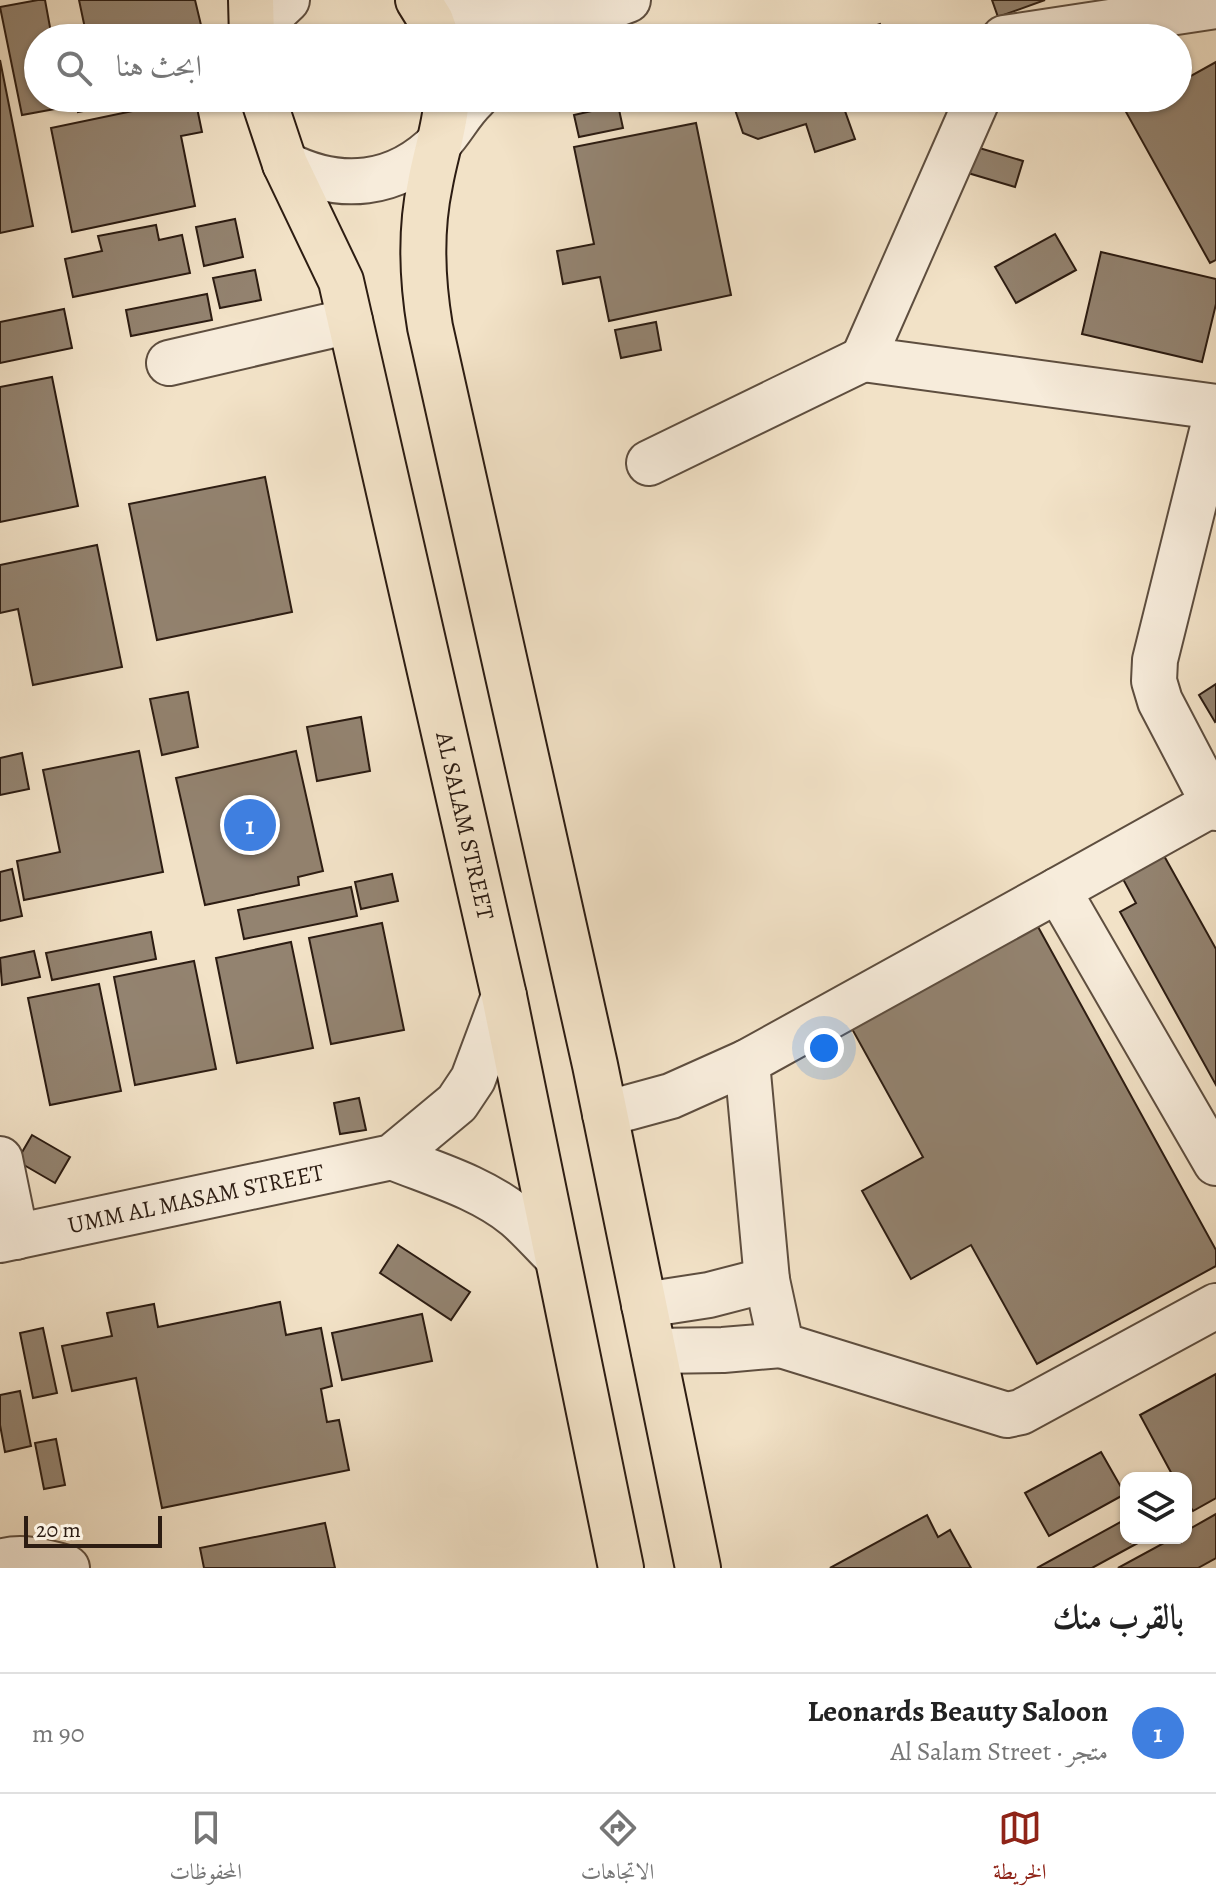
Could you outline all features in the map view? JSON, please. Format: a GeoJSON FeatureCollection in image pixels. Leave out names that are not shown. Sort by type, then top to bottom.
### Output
{"type":"FeatureCollection","features":[{"type":"Feature","properties":{"kind":"main road"},"geometry":{"type":"LineString","coordinates":[[418,0],[432,24]]}},
{"type":"Feature","properties":{"kind":"main road","name":"AL SALAM STREET"},"geometry":{"type":"LineString","coordinates":[[268,112],[285,164],[341,281],[504,996],[621,1568]]}},
{"type":"Feature","properties":{"kind":"main road"},"geometry":{"type":"LineString","coordinates":[[445,112],[424,224],[424,293],[605,1114],[698,1568]]}},
{"type":"Feature","properties":{"kind":"street"},"geometry":{"type":"LineString","coordinates":[[252,24],[287,0]]}},
{"type":"Feature","properties":{"kind":"street"},"geometry":{"type":"LineString","coordinates":[[435,0],[477,16],[514,23],[551,22],[588,15],[628,0]]}},
{"type":"Feature","properties":{"kind":"street"},"geometry":{"type":"LineString","coordinates":[[1097,24],[1216,6]]}},
{"type":"Feature","properties":{"kind":"street"},"geometry":{"type":"LineString","coordinates":[[573,24],[588,15]]}},
{"type":"Feature","properties":{"kind":"street"},"geometry":{"type":"LineString","coordinates":[[285,164],[327,180],[350,183],[373,180],[399,172],[421,159],[442,141],[464,112]]}},
{"type":"Feature","properties":{"kind":"street"},"geometry":{"type":"LineString","coordinates":[[863,359],[972,112]]}},
{"type":"Feature","properties":{"kind":"street"},"geometry":{"type":"LineString","coordinates":[[169,363],[350,321]]}},
{"type":"Feature","properties":{"kind":"street"},"geometry":{"type":"LineString","coordinates":[[649,463],[863,359],[1216,407]]}},
{"type":"Feature","properties":{"kind":"street"},"geometry":{"type":"LineString","coordinates":[[605,1114],[671,1096],[747,1062],[1215,804],[1160,701],[1154,681],[1155,660],[1216,415]]}},
{"type":"Feature","properties":{"kind":"street"},"geometry":{"type":"LineString","coordinates":[[1058,890],[1216,1163]]}},
{"type":"Feature","properties":{"kind":"street","name":"UMM AL MASAM STREET"},"geometry":{"type":"LineString","coordinates":[[8,1238],[392,1157],[457,1103],[473,1079],[504,996]]}},
{"type":"Feature","properties":{"kind":"street"},"geometry":{"type":"LineString","coordinates":[[747,1062],[767,1280],[781,1345]]}},
{"type":"Feature","properties":{"kind":"street"},"geometry":{"type":"LineString","coordinates":[[392,1157],[490,1199],[516,1217],[556,1256]]}},
{"type":"Feature","properties":{"kind":"street"},"geometry":{"type":"LineString","coordinates":[[0,1159],[8,1238]]}},
{"type":"Feature","properties":{"kind":"street"},"geometry":{"type":"LineString","coordinates":[[644,1305],[709,1295],[767,1280]]}},
{"type":"Feature","properties":{"kind":"street"},"geometry":{"type":"LineString","coordinates":[[654,1351],[781,1345],[1007,1415],[1021,1412],[1216,1306]]}},
{"type":"Feature","properties":{"kind":"street"},"geometry":{"type":"LineString","coordinates":[[0,1562],[9,1559],[43,1561],[67,1568]]}},
{"type":"Feature","properties":{"kind":"building"},"geometry":{"type":"Polygon","coordinates":[[[45,0],[49,24],[24,24],[24,112],[38,112],[22,115],[0,7],[45,0]]]}},
{"type":"Feature","properties":{"kind":"building"},"geometry":{"type":"Polygon","coordinates":[[[79,0],[195,0],[201,24],[84,24],[79,0]]]}},
{"type":"Feature","properties":{"kind":"building"},"geometry":{"type":"Polygon","coordinates":[[[992,0],[1045,0],[998,17],[992,0]]]}},
{"type":"Feature","properties":{"kind":"building"},"geometry":{"type":"Polygon","coordinates":[[[0,60],[33,226],[0,233],[0,60]]]}},
{"type":"Feature","properties":{"kind":"building"},"geometry":{"type":"Polygon","coordinates":[[[1216,62],[1216,260],[1210,263],[1126,112],[1192,112],[1192,75],[1216,62]]]}},
{"type":"Feature","properties":{"kind":"building"},"geometry":{"type":"Polygon","coordinates":[[[128,112],[198,112],[202,132],[181,136],[195,206],[72,232],[51,128],[128,112]]]}},
{"type":"Feature","properties":{"kind":"building"},"geometry":{"type":"Polygon","coordinates":[[[620,112],[623,128],[579,137],[574,115],[620,112]]]}},
{"type":"Feature","properties":{"kind":"building"},"geometry":{"type":"Polygon","coordinates":[[[736,112],[845,112],[855,139],[815,152],[806,124],[758,139],[743,133],[736,112]]]}},
{"type":"Feature","properties":{"kind":"building"},"geometry":{"type":"Polygon","coordinates":[[[696,123],[731,295],[609,321],[600,277],[563,284],[557,251],[594,244],[574,147],[696,123]]]}},
{"type":"Feature","properties":{"kind":"building"},"geometry":{"type":"Polygon","coordinates":[[[976,147],[1023,161],[1015,187],[968,173],[976,147]]]}},
{"type":"Feature","properties":{"kind":"building"},"geometry":{"type":"Polygon","coordinates":[[[235,219],[243,257],[204,266],[196,227],[235,219]]]}},
{"type":"Feature","properties":{"kind":"building"},"geometry":{"type":"Polygon","coordinates":[[[156,225],[159,240],[182,235],[190,273],[73,297],[65,259],[102,251],[98,236],[156,225]]]}},
{"type":"Feature","properties":{"kind":"building"},"geometry":{"type":"Polygon","coordinates":[[[1055,234],[1076,270],[1016,303],[995,267],[1055,234]]]}},
{"type":"Feature","properties":{"kind":"building"},"geometry":{"type":"Polygon","coordinates":[[[1101,252],[1216,279],[1216,304],[1202,362],[1082,334],[1101,252]]]}},
{"type":"Feature","properties":{"kind":"building"},"geometry":{"type":"Polygon","coordinates":[[[255,270],[261,300],[220,308],[213,278],[255,270]]]}},
{"type":"Feature","properties":{"kind":"building"},"geometry":{"type":"Polygon","coordinates":[[[207,294],[212,320],[131,336],[126,310],[207,294]]]}},
{"type":"Feature","properties":{"kind":"building"},"geometry":{"type":"Polygon","coordinates":[[[64,309],[72,348],[0,363],[0,322],[64,309]]]}},
{"type":"Feature","properties":{"kind":"building"},"geometry":{"type":"Polygon","coordinates":[[[656,322],[661,350],[621,358],[615,330],[656,322]]]}},
{"type":"Feature","properties":{"kind":"building"},"geometry":{"type":"Polygon","coordinates":[[[52,377],[78,506],[0,522],[0,387],[52,377]]]}},
{"type":"Feature","properties":{"kind":"building"},"geometry":{"type":"Polygon","coordinates":[[[265,477],[292,612],[157,640],[129,504],[265,477]]]}},
{"type":"Feature","properties":{"kind":"building"},"geometry":{"type":"Polygon","coordinates":[[[97,545],[122,667],[33,685],[18,609],[0,613],[0,565],[97,545]]]}},
{"type":"Feature","properties":{"kind":"building"},"geometry":{"type":"Polygon","coordinates":[[[1216,684],[1216,721],[1215,722],[1199,695],[1216,684]]]}},
{"type":"Feature","properties":{"kind":"building"},"geometry":{"type":"Polygon","coordinates":[[[188,692],[198,747],[162,755],[150,699],[188,692]]]}},
{"type":"Feature","properties":{"kind":"building"},"geometry":{"type":"Polygon","coordinates":[[[361,717],[370,771],[317,781],[307,727],[361,717]]]}},
{"type":"Feature","properties":{"kind":"building"},"geometry":{"type":"Polygon","coordinates":[[[139,751],[163,872],[24,900],[17,861],[60,852],[43,770],[139,751]]]}},
{"type":"Feature","properties":{"kind":"building"},"geometry":{"type":"Polygon","coordinates":[[[296,751],[323,871],[298,877],[299,885],[205,905],[176,778],[296,751]]]}},
{"type":"Feature","properties":{"kind":"building"},"geometry":{"type":"Polygon","coordinates":[[[22,753],[29,789],[0,795],[0,758],[22,753]]]}},
{"type":"Feature","properties":{"kind":"building"},"geometry":{"type":"Polygon","coordinates":[[[1158,845],[1216,949],[1216,1085],[1120,912],[1136,903],[1117,868],[1158,845]]]}},
{"type":"Feature","properties":{"kind":"building"},"geometry":{"type":"Polygon","coordinates":[[[12,869],[22,916],[0,921],[0,872],[12,869]]]}},
{"type":"Feature","properties":{"kind":"building"},"geometry":{"type":"Polygon","coordinates":[[[392,874],[398,901],[361,909],[355,882],[392,874]]]}},
{"type":"Feature","properties":{"kind":"building"},"geometry":{"type":"Polygon","coordinates":[[[351,887],[357,916],[244,939],[238,910],[351,887]]]}},
{"type":"Feature","properties":{"kind":"building"},"geometry":{"type":"Polygon","coordinates":[[[382,923],[404,1030],[331,1044],[309,938],[382,923]]]}},
{"type":"Feature","properties":{"kind":"building"},"geometry":{"type":"Polygon","coordinates":[[[1037,925],[1216,1250],[1216,1266],[1037,1364],[971,1245],[911,1279],[862,1191],[923,1157],[851,1027],[1037,925]]]}},
{"type":"Feature","properties":{"kind":"building"},"geometry":{"type":"Polygon","coordinates":[[[151,932],[156,959],[52,980],[46,953],[151,932]]]}},
{"type":"Feature","properties":{"kind":"building"},"geometry":{"type":"Polygon","coordinates":[[[291,942],[313,1048],[237,1063],[216,958],[291,942]]]}},
{"type":"Feature","properties":{"kind":"building"},"geometry":{"type":"Polygon","coordinates":[[[34,951],[40,977],[2,985],[0,958],[34,951]]]}},
{"type":"Feature","properties":{"kind":"building"},"geometry":{"type":"Polygon","coordinates":[[[194,961],[216,1069],[135,1085],[114,977],[194,961]]]}},
{"type":"Feature","properties":{"kind":"building"},"geometry":{"type":"Polygon","coordinates":[[[99,984],[121,1091],[50,1105],[28,998],[99,984]]]}},
{"type":"Feature","properties":{"kind":"building"},"geometry":{"type":"Polygon","coordinates":[[[359,1098],[366,1130],[340,1134],[334,1103],[359,1098]]]}},
{"type":"Feature","properties":{"kind":"building"},"geometry":{"type":"Polygon","coordinates":[[[32,1135],[70,1157],[55,1183],[17,1161],[32,1135]]]}},
{"type":"Feature","properties":{"kind":"building"},"geometry":{"type":"Polygon","coordinates":[[[398,1245],[470,1292],[451,1320],[380,1273],[398,1245]]]}},
{"type":"Feature","properties":{"kind":"building"},"geometry":{"type":"Polygon","coordinates":[[[280,1302],[286,1335],[321,1328],[332,1386],[321,1389],[327,1422],[339,1420],[349,1470],[162,1508],[136,1378],[72,1391],[62,1346],[112,1336],[107,1313],[154,1304],[158,1327],[280,1302]]]}},
{"type":"Feature","properties":{"kind":"building"},"geometry":{"type":"Polygon","coordinates":[[[422,1314],[432,1361],[342,1380],[332,1333],[422,1314]]]}},
{"type":"Feature","properties":{"kind":"building"},"geometry":{"type":"Polygon","coordinates":[[[43,1328],[57,1393],[33,1398],[20,1333],[43,1328]]]}},
{"type":"Feature","properties":{"kind":"building"},"geometry":{"type":"Polygon","coordinates":[[[1216,1374],[1216,1498],[1193,1511],[1192,1472],[1171,1472],[1140,1415],[1216,1374]]]}},
{"type":"Feature","properties":{"kind":"building"},"geometry":{"type":"Polygon","coordinates":[[[20,1391],[31,1446],[5,1452],[0,1425],[0,1395],[20,1391]]]}},
{"type":"Feature","properties":{"kind":"building"},"geometry":{"type":"Polygon","coordinates":[[[56,1439],[65,1485],[44,1489],[35,1443],[56,1439]]]}},
{"type":"Feature","properties":{"kind":"building"},"geometry":{"type":"Polygon","coordinates":[[[1101,1452],[1120,1485],[1120,1497],[1049,1536],[1025,1493],[1101,1452]]]}},
{"type":"Feature","properties":{"kind":"building"},"geometry":{"type":"Polygon","coordinates":[[[1216,1514],[1216,1558],[1198,1568],[1118,1568],[1162,1544],[1192,1544],[1192,1528],[1216,1514]]]}},
{"type":"Feature","properties":{"kind":"building"},"geometry":{"type":"Polygon","coordinates":[[[927,1515],[938,1537],[950,1530],[971,1568],[830,1568],[927,1515]]]}},
{"type":"Feature","properties":{"kind":"building"},"geometry":{"type":"Polygon","coordinates":[[[1120,1522],[1120,1544],[1136,1544],[1092,1568],[1037,1568],[1120,1522]]]}},
{"type":"Feature","properties":{"kind":"building"},"geometry":{"type":"Polygon","coordinates":[[[325,1523],[335,1568],[204,1568],[200,1548],[325,1523]]]}},
{"type":"Feature","properties":{"kind":"place","name":"Leonards Beauty Saloon"},"geometry":{"type":"Point","coordinates":[250,825]}}]}
